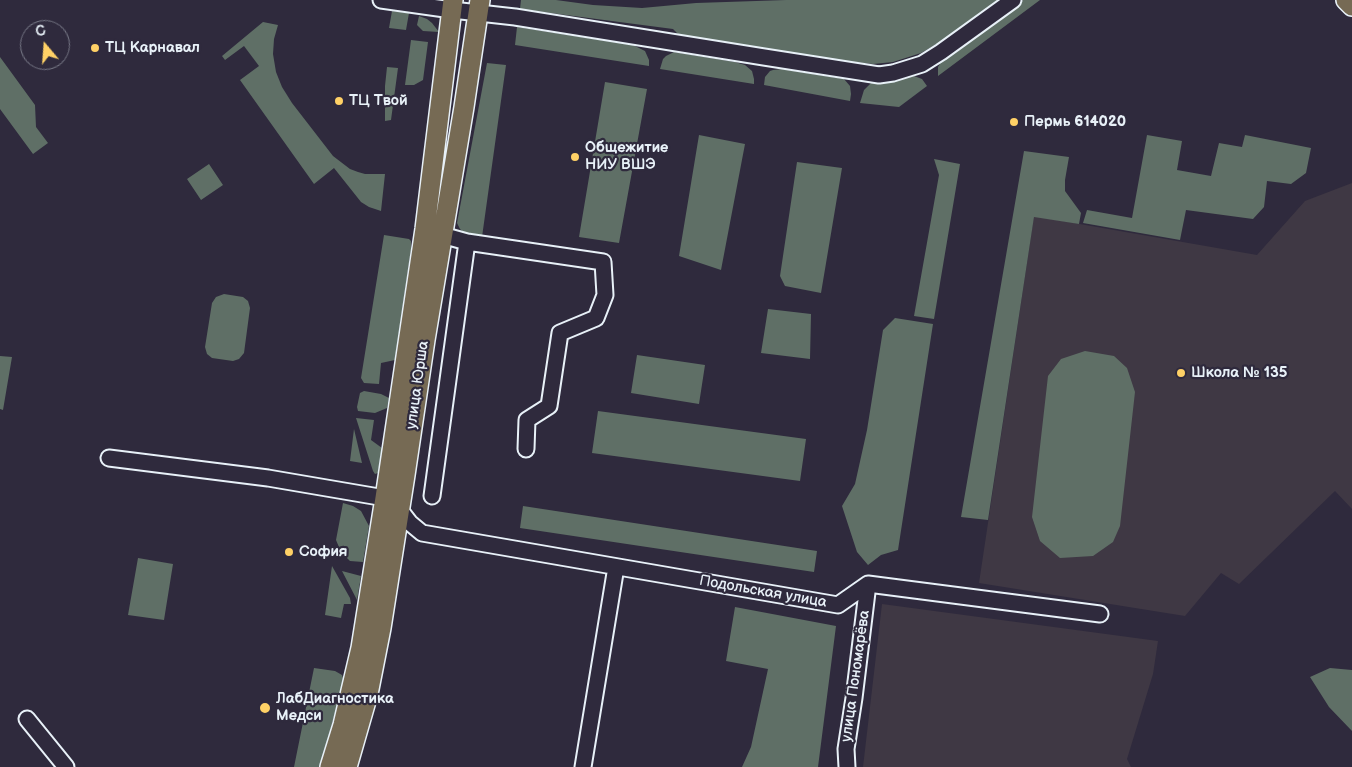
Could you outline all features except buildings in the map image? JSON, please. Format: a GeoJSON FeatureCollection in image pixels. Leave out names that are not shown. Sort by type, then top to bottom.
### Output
{"type":"FeatureCollection","features":[{"type":"Feature","properties":{"kind":"main road"},"geometry":{"type":"LineString","coordinates":[[1346,0],[1352,6]]}},
{"type":"Feature","properties":{"kind":"main road","name":"улица Юрша"},"geometry":{"type":"LineString","coordinates":[[347,767],[368,694],[381,628],[393,504],[434,232],[452,5]]}},
{"type":"Feature","properties":{"kind":"main road","name":"улица Юрша"},"geometry":{"type":"LineString","coordinates":[[434,232],[464,107],[479,6]]}},
{"type":"Feature","properties":{"kind":"main road","name":"улица Юрша"},"geometry":{"type":"LineString","coordinates":[[330,767],[343,725],[393,504]]}},
{"type":"Feature","properties":{"kind":"street"},"geometry":{"type":"LineString","coordinates":[[380,0],[479,6],[515,17],[879,74],[893,74],[922,64],[1013,0]]}},
{"type":"Feature","properties":{"kind":"street"},"geometry":{"type":"LineString","coordinates":[[434,232],[467,242],[603,262],[605,295],[596,318],[560,333],[549,406],[527,420],[526,449]]}},
{"type":"Feature","properties":{"kind":"street"},"geometry":{"type":"LineString","coordinates":[[432,496],[467,242]]}},
{"type":"Feature","properties":{"kind":"street"},"geometry":{"type":"LineString","coordinates":[[109,458],[268,478],[393,504]]}},
{"type":"Feature","properties":{"kind":"street","name":"Подольская улица"},"geometry":{"type":"LineString","coordinates":[[393,504],[422,533],[838,605],[868,584]]}},
{"type":"Feature","properties":{"kind":"street"},"geometry":{"type":"LineString","coordinates":[[583,767],[616,567]]}},
{"type":"Feature","properties":{"kind":"street"},"geometry":{"type":"LineString","coordinates":[[868,584],[1100,614]]}},
{"type":"Feature","properties":{"kind":"street","name":"улица Пономарёва"},"geometry":{"type":"LineString","coordinates":[[847,767],[846,749],[868,584]]}},
{"type":"Feature","properties":{"kind":"street"},"geometry":{"type":"LineString","coordinates":[[27,719],[66,767]]}},
{"type":"Feature","properties":{"kind":"shaded area","name":"Школа № 135"},"geometry":{"type":"Polygon","coordinates":[[[1352,183],[1352,509],[1335,491],[1239,584],[1221,573],[1185,616],[979,583],[1034,216],[1257,255],[1305,201],[1352,183]]]}},
{"type":"Feature","properties":{"kind":"shaded area"},"geometry":{"type":"Polygon","coordinates":[[[882,604],[1158,641],[1153,674],[1127,759],[1131,767],[863,767],[882,604]]]}},
{"type":"Feature","properties":{"kind":"green space"},"geometry":{"type":"Polygon","coordinates":[[[521,0],[556,0],[593,5],[642,8],[696,3],[786,0],[1000,0],[949,37],[921,53],[893,62],[873,64],[767,51],[680,36],[673,29],[520,9],[521,0]]]}},
{"type":"Feature","properties":{"kind":"green space"},"geometry":{"type":"Polygon","coordinates":[[[1023,0],[1040,0],[938,76],[938,67],[941,62],[1023,0]]]}},
{"type":"Feature","properties":{"kind":"green space"},"geometry":{"type":"Polygon","coordinates":[[[392,11],[409,13],[406,30],[389,28],[392,11]]]}},
{"type":"Feature","properties":{"kind":"green space"},"geometry":{"type":"Polygon","coordinates":[[[419,16],[432,23],[439,32],[423,31],[417,25],[419,16]]]}},
{"type":"Feature","properties":{"kind":"green space"},"geometry":{"type":"Polygon","coordinates":[[[263,22],[278,25],[274,39],[273,54],[276,72],[282,87],[333,156],[350,169],[358,172],[385,174],[381,211],[361,202],[334,168],[314,184],[240,80],[259,66],[244,46],[225,60],[222,56],[263,22]]]}},
{"type":"Feature","properties":{"kind":"green space"},"geometry":{"type":"Polygon","coordinates":[[[517,27],[633,45],[645,51],[649,60],[649,66],[515,45],[517,27]]]}},
{"type":"Feature","properties":{"kind":"green space"},"geometry":{"type":"Polygon","coordinates":[[[411,40],[428,42],[423,80],[414,85],[405,85],[411,40]]]}},
{"type":"Feature","properties":{"kind":"green space"},"geometry":{"type":"Polygon","coordinates":[[[674,52],[745,65],[752,71],[754,84],[660,69],[663,59],[674,52]]]}},
{"type":"Feature","properties":{"kind":"green space"},"geometry":{"type":"Polygon","coordinates":[[[0,57],[35,105],[36,127],[48,143],[33,154],[0,109],[0,57]]]}},
{"type":"Feature","properties":{"kind":"green space"},"geometry":{"type":"Polygon","coordinates":[[[487,63],[506,65],[482,237],[464,233],[457,223],[487,63]]]}},
{"type":"Feature","properties":{"kind":"green space"},"geometry":{"type":"Polygon","coordinates":[[[387,67],[398,68],[391,120],[385,121],[385,86],[387,67]]]}},
{"type":"Feature","properties":{"kind":"green space"},"geometry":{"type":"Polygon","coordinates":[[[782,69],[844,79],[850,86],[850,101],[764,85],[765,77],[770,71],[782,69]]]}},
{"type":"Feature","properties":{"kind":"green space"},"geometry":{"type":"Polygon","coordinates":[[[914,76],[922,79],[927,86],[899,107],[860,103],[864,90],[871,83],[914,76]]]}},
{"type":"Feature","properties":{"kind":"green space"},"geometry":{"type":"Polygon","coordinates":[[[605,82],[647,89],[619,243],[579,237],[605,82]]]}},
{"type":"Feature","properties":{"kind":"green space"},"geometry":{"type":"Polygon","coordinates":[[[699,135],[745,144],[721,270],[679,256],[699,135]]]}},
{"type":"Feature","properties":{"kind":"green space"},"geometry":{"type":"Polygon","coordinates":[[[1147,135],[1182,141],[1177,170],[1211,176],[1219,143],[1242,147],[1245,135],[1311,148],[1306,173],[1291,184],[1267,181],[1264,207],[1253,219],[1186,210],[1180,240],[1083,223],[1087,210],[1132,218],[1147,135]]]}},
{"type":"Feature","properties":{"kind":"green space"},"geometry":{"type":"Polygon","coordinates":[[[1024,151],[1069,157],[1065,191],[1081,213],[1079,224],[1034,217],[988,520],[961,517],[1024,151]]]}},
{"type":"Feature","properties":{"kind":"green space"},"geometry":{"type":"Polygon","coordinates":[[[934,159],[960,164],[934,319],[914,316],[939,175],[934,159]]]}},
{"type":"Feature","properties":{"kind":"green space"},"geometry":{"type":"Polygon","coordinates":[[[797,162],[842,168],[821,293],[785,286],[780,276],[797,162]]]}},
{"type":"Feature","properties":{"kind":"green space"},"geometry":{"type":"Polygon","coordinates":[[[209,164],[223,185],[201,200],[187,179],[209,164]]]}},
{"type":"Feature","properties":{"kind":"green space"},"geometry":{"type":"Polygon","coordinates":[[[384,235],[409,239],[411,241],[411,250],[395,360],[381,363],[379,384],[364,383],[361,378],[384,235]]]}},
{"type":"Feature","properties":{"kind":"green space"},"geometry":{"type":"Polygon","coordinates":[[[224,294],[243,297],[248,301],[250,308],[244,353],[239,359],[233,361],[212,358],[207,354],[205,347],[212,303],[216,297],[224,294]]]}},
{"type":"Feature","properties":{"kind":"green space"},"geometry":{"type":"Polygon","coordinates":[[[768,309],[811,314],[810,359],[761,353],[768,309]]]}},
{"type":"Feature","properties":{"kind":"green space"},"geometry":{"type":"Polygon","coordinates":[[[895,318],[933,324],[898,550],[881,555],[868,565],[857,552],[842,506],[855,484],[867,430],[883,330],[895,318]]]}},
{"type":"Feature","properties":{"kind":"green space"},"geometry":{"type":"Polygon","coordinates":[[[1085,351],[1114,356],[1127,368],[1135,392],[1120,526],[1113,542],[1093,556],[1060,558],[1040,541],[1032,517],[1048,376],[1061,359],[1085,351]]]}},
{"type":"Feature","properties":{"kind":"green space"},"geometry":{"type":"Polygon","coordinates":[[[637,355],[705,365],[699,404],[631,393],[637,355]]]}},
{"type":"Feature","properties":{"kind":"green space"},"geometry":{"type":"Polygon","coordinates":[[[0,356],[12,357],[3,410],[0,409],[0,356]]]}},
{"type":"Feature","properties":{"kind":"green space"},"geometry":{"type":"Polygon","coordinates":[[[364,391],[381,394],[389,398],[387,408],[375,413],[358,411],[360,393],[364,391]]]}},
{"type":"Feature","properties":{"kind":"green space"},"geometry":{"type":"Polygon","coordinates":[[[598,411],[806,439],[800,481],[592,453],[598,411]]]}},
{"type":"Feature","properties":{"kind":"green space"},"geometry":{"type":"Polygon","coordinates":[[[356,418],[374,420],[371,440],[382,448],[378,473],[375,474],[373,471],[356,418]]]}},
{"type":"Feature","properties":{"kind":"green space"},"geometry":{"type":"Polygon","coordinates":[[[354,429],[362,463],[350,461],[354,429]]]}},
{"type":"Feature","properties":{"kind":"green space"},"geometry":{"type":"Polygon","coordinates":[[[343,503],[361,511],[369,526],[363,562],[350,561],[341,552],[336,540],[343,503]]]}},
{"type":"Feature","properties":{"kind":"green space"},"geometry":{"type":"Polygon","coordinates":[[[523,506],[817,551],[814,572],[520,528],[523,506]]]}},
{"type":"Feature","properties":{"kind":"green space"},"geometry":{"type":"Polygon","coordinates":[[[138,558],[173,564],[164,620],[128,615],[138,558]]]}},
{"type":"Feature","properties":{"kind":"green space"},"geometry":{"type":"Polygon","coordinates":[[[332,566],[350,598],[351,604],[344,604],[341,618],[325,615],[332,566]]]}},
{"type":"Feature","properties":{"kind":"green space"},"geometry":{"type":"Polygon","coordinates":[[[342,571],[361,576],[357,600],[342,571]]]}},
{"type":"Feature","properties":{"kind":"green space"},"geometry":{"type":"Polygon","coordinates":[[[735,607],[836,626],[818,767],[742,767],[751,747],[768,669],[726,661],[735,607]]]}},
{"type":"Feature","properties":{"kind":"green space"},"geometry":{"type":"Polygon","coordinates":[[[314,668],[335,671],[342,675],[344,681],[320,767],[294,767],[314,668]]]}},
{"type":"Feature","properties":{"kind":"green space"},"geometry":{"type":"Polygon","coordinates":[[[1330,668],[1352,670],[1352,731],[1329,707],[1310,677],[1330,668]]]}},
{"type":"Feature","properties":{"kind":"place","name":"ТЦ Карнавал"},"geometry":{"type":"Point","coordinates":[95,48]}},
{"type":"Feature","properties":{"kind":"place","name":"ТЦ Твой"},"geometry":{"type":"Point","coordinates":[339,101]}},
{"type":"Feature","properties":{"kind":"place","name":"Пермь 614020"},"geometry":{"type":"Point","coordinates":[1014,122]}},
{"type":"Feature","properties":{"kind":"place","name":"Общежитие НИУ ВШЭ"},"geometry":{"type":"Point","coordinates":[575,157]}},
{"type":"Feature","properties":{"kind":"place","name":"Школа № 135"},"geometry":{"type":"Point","coordinates":[1181,373]}},
{"type":"Feature","properties":{"kind":"place","name":"София"},"geometry":{"type":"Point","coordinates":[289,552]}},
{"type":"Feature","properties":{"kind":"place","name":"ЛабДиагностика Медси"},"geometry":{"type":"Point","coordinates":[265,708]}}]}
